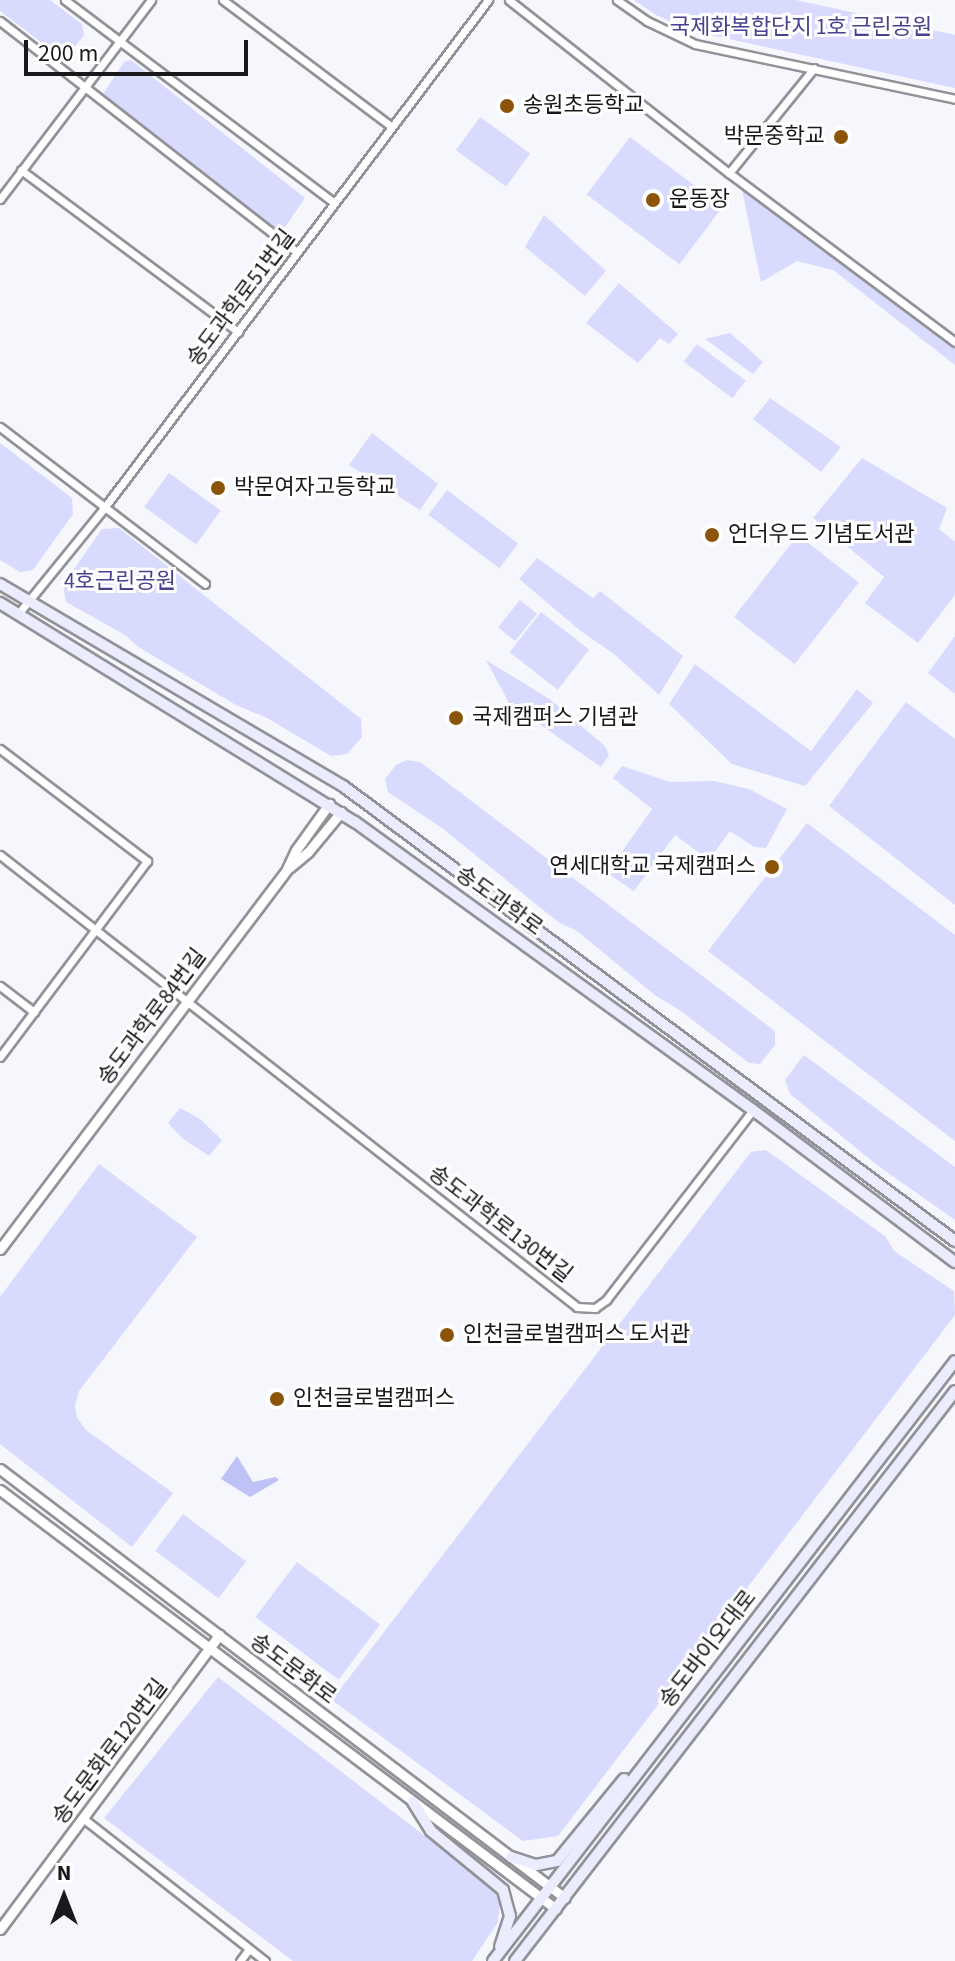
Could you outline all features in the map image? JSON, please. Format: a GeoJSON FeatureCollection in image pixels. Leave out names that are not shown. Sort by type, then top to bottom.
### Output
{"type":"FeatureCollection","features":[{"type":"Feature","properties":{"kind":"main road","name":"송도과학로"},"geometry":{"type":"LineString","coordinates":[[0,584],[343,786],[955,1241]]}},
{"type":"Feature","properties":{"kind":"main road","name":"송도과학로"},"geometry":{"type":"LineString","coordinates":[[0,603],[341,812],[753,1110],[955,1262]]}},
{"type":"Feature","properties":{"kind":"main road","name":"송도바이오대로"},"geometry":{"type":"LineString","coordinates":[[492,1961],[955,1361]]}},
{"type":"Feature","properties":{"kind":"main road","name":"송도바이오대로"},"geometry":{"type":"LineString","coordinates":[[515,1961],[955,1391]]}},
{"type":"Feature","properties":{"kind":"main road"},"geometry":{"type":"LineString","coordinates":[[511,1857],[536,1865],[557,1861],[635,1765],[655,1751]]}},
{"type":"Feature","properties":{"kind":"main road"},"geometry":{"type":"LineString","coordinates":[[413,1802],[431,1831],[497,1883],[507,1897],[508,1926],[492,1961]]}},
{"type":"Feature","properties":{"kind":"street"},"geometry":{"type":"LineString","coordinates":[[65,0],[334,203]]}},
{"type":"Feature","properties":{"kind":"street"},"geometry":{"type":"LineString","coordinates":[[0,199],[151,0]]}},
{"type":"Feature","properties":{"kind":"street"},"geometry":{"type":"LineString","coordinates":[[223,0],[392,127]]}},
{"type":"Feature","properties":{"kind":"street","name":"송도과학로51번길"},"geometry":{"type":"LineString","coordinates":[[18,614],[104,508],[488,0]]}},
{"type":"Feature","properties":{"kind":"street"},"geometry":{"type":"LineString","coordinates":[[509,0],[729,173],[955,342]]}},
{"type":"Feature","properties":{"kind":"street"},"geometry":{"type":"LineString","coordinates":[[617,0],[647,21],[695,44],[955,99]]}},
{"type":"Feature","properties":{"kind":"street"},"geometry":{"type":"LineString","coordinates":[[0,21],[297,252]]}},
{"type":"Feature","properties":{"kind":"street"},"geometry":{"type":"LineString","coordinates":[[729,173],[814,68]]}},
{"type":"Feature","properties":{"kind":"street"},"geometry":{"type":"LineString","coordinates":[[21,170],[238,332]]}},
{"type":"Feature","properties":{"kind":"street"},"geometry":{"type":"LineString","coordinates":[[0,427],[205,584]]}},
{"type":"Feature","properties":{"kind":"street"},"geometry":{"type":"LineString","coordinates":[[0,749],[147,861],[0,1057]]}},
{"type":"Feature","properties":{"kind":"street","name":"송도과학로84번길"},"geometry":{"type":"LineString","coordinates":[[0,1249],[287,869],[296,850],[329,804]]}},
{"type":"Feature","properties":{"kind":"street"},"geometry":{"type":"LineString","coordinates":[[287,869],[308,852],[341,812]]}},
{"type":"Feature","properties":{"kind":"street"},"geometry":{"type":"LineString","coordinates":[[0,855],[186,1002]]}},
{"type":"Feature","properties":{"kind":"street"},"geometry":{"type":"LineString","coordinates":[[0,986],[34,1012]]}},
{"type":"Feature","properties":{"kind":"street","name":"송도과학로130번길"},"geometry":{"type":"LineString","coordinates":[[186,1002],[577,1307],[595,1308],[606,1300],[753,1110]]}},
{"type":"Feature","properties":{"kind":"street","name":"송도문화로"},"geometry":{"type":"LineString","coordinates":[[0,1469],[565,1898]]}},
{"type":"Feature","properties":{"kind":"street","name":"송도문화로"},"geometry":{"type":"LineString","coordinates":[[0,1490],[556,1909]]}},
{"type":"Feature","properties":{"kind":"street","name":"송도문화로120번길"},"geometry":{"type":"LineString","coordinates":[[0,1929],[219,1635]]}},
{"type":"Feature","properties":{"kind":"street"},"geometry":{"type":"LineString","coordinates":[[84,1819],[265,1961]]}},
{"type":"Feature","properties":{"kind":"street"},"geometry":{"type":"LineString","coordinates":[[240,1961],[249,1949]]}},
{"type":"Feature","properties":{"kind":"green space"},"geometry":{"type":"Polygon","coordinates":[[[0,0],[50,0],[82,24],[84,35],[70,53],[59,56],[0,11],[0,0]]]}},
{"type":"Feature","properties":{"kind":"green space","name":"국제화복합단지 1호 근린공원"},"geometry":{"type":"Polygon","coordinates":[[[634,0],[796,0],[955,35],[955,88],[692,31],[656,15],[634,0]]]}},
{"type":"Feature","properties":{"kind":"green space"},"geometry":{"type":"Polygon","coordinates":[[[131,60],[305,198],[281,233],[103,94],[124,62],[131,60]]]}},
{"type":"Feature","properties":{"kind":"green space"},"geometry":{"type":"Polygon","coordinates":[[[480,117],[530,153],[506,187],[456,150],[480,117]]]}},
{"type":"Feature","properties":{"kind":"green space","name":"운동장"},"geometry":{"type":"Polygon","coordinates":[[[630,137],[723,207],[679,264],[587,195],[630,137]]]}},
{"type":"Feature","properties":{"kind":"green space"},"geometry":{"type":"Polygon","coordinates":[[[742,190],[955,348],[955,365],[833,270],[797,261],[761,282],[742,190]]]}},
{"type":"Feature","properties":{"kind":"green space"},"geometry":{"type":"Polygon","coordinates":[[[544,215],[606,271],[585,296],[525,247],[544,215]]]}},
{"type":"Feature","properties":{"kind":"green space"},"geometry":{"type":"Polygon","coordinates":[[[619,283],[678,334],[669,344],[660,338],[638,363],[586,323],[619,283]]]}},
{"type":"Feature","properties":{"kind":"green space"},"geometry":{"type":"Polygon","coordinates":[[[730,333],[763,362],[753,374],[705,339],[730,333]]]}},
{"type":"Feature","properties":{"kind":"green space"},"geometry":{"type":"Polygon","coordinates":[[[697,344],[746,381],[732,398],[684,362],[697,344]]]}},
{"type":"Feature","properties":{"kind":"green space"},"geometry":{"type":"Polygon","coordinates":[[[770,398],[841,447],[821,472],[753,419],[770,398]]]}},
{"type":"Feature","properties":{"kind":"green space"},"geometry":{"type":"Polygon","coordinates":[[[372,433],[438,484],[420,510],[349,465],[372,433]]]}},
{"type":"Feature","properties":{"kind":"green space"},"geometry":{"type":"Polygon","coordinates":[[[0,443],[72,498],[73,514],[33,570],[20,572],[0,560],[0,443]]]}},
{"type":"Feature","properties":{"kind":"green space"},"geometry":{"type":"Polygon","coordinates":[[[862,458],[947,508],[939,529],[955,542],[955,595],[918,643],[865,603],[884,577],[813,518],[862,458]]]}},
{"type":"Feature","properties":{"kind":"green space"},"geometry":{"type":"Polygon","coordinates":[[[169,473],[221,511],[196,545],[144,507],[169,473]]]}},
{"type":"Feature","properties":{"kind":"green space"},"geometry":{"type":"Polygon","coordinates":[[[447,490],[518,544],[499,568],[428,515],[447,490]]]}},
{"type":"Feature","properties":{"kind":"green space","name":"4호근린공원"},"geometry":{"type":"Polygon","coordinates":[[[119,528],[361,719],[362,737],[347,754],[331,756],[267,718],[236,705],[66,602],[63,585],[102,529],[119,528]]]}},
{"type":"Feature","properties":{"kind":"green space"},"geometry":{"type":"Polygon","coordinates":[[[798,535],[859,582],[795,664],[734,617],[798,535]]]}},
{"type":"Feature","properties":{"kind":"green space"},"geometry":{"type":"Polygon","coordinates":[[[537,558],[593,598],[600,591],[683,656],[659,695],[614,654],[582,632],[519,579],[537,558]]]}},
{"type":"Feature","properties":{"kind":"green space"},"geometry":{"type":"Polygon","coordinates":[[[520,600],[537,614],[515,641],[498,627],[520,600]]]}},
{"type":"Feature","properties":{"kind":"green space"},"geometry":{"type":"Polygon","coordinates":[[[541,612],[589,650],[558,690],[510,652],[541,612]]]}},
{"type":"Feature","properties":{"kind":"green space"},"geometry":{"type":"Polygon","coordinates":[[[955,636],[955,694],[928,673],[955,636]]]}},
{"type":"Feature","properties":{"kind":"green space"},"geometry":{"type":"Polygon","coordinates":[[[486,660],[551,700],[605,746],[609,755],[601,767],[509,703],[486,660]]]}},
{"type":"Feature","properties":{"kind":"green space"},"geometry":{"type":"Polygon","coordinates":[[[695,664],[811,751],[857,689],[873,703],[805,786],[732,764],[669,704],[695,664]]]}},
{"type":"Feature","properties":{"kind":"green space"},"geometry":{"type":"Polygon","coordinates":[[[906,702],[955,739],[955,905],[829,806],[906,702]]]}},
{"type":"Feature","properties":{"kind":"green space"},"geometry":{"type":"Polygon","coordinates":[[[407,760],[420,762],[775,1031],[775,1045],[760,1064],[749,1063],[656,996],[442,828],[388,792],[385,779],[396,765],[407,760]]]}},
{"type":"Feature","properties":{"kind":"green space"},"geometry":{"type":"Polygon","coordinates":[[[622,766],[670,782],[714,781],[749,789],[787,809],[766,848],[754,847],[730,831],[709,860],[675,835],[634,891],[607,873],[652,809],[613,778],[622,766]]]}},
{"type":"Feature","properties":{"kind":"green space"},"geometry":{"type":"Polygon","coordinates":[[[807,823],[955,935],[955,1141],[708,951],[807,823]]]}},
{"type":"Feature","properties":{"kind":"green space"},"geometry":{"type":"Polygon","coordinates":[[[804,1055],[955,1167],[955,1220],[877,1165],[790,1094],[785,1080],[804,1055]]]}},
{"type":"Feature","properties":{"kind":"green space"},"geometry":{"type":"Polygon","coordinates":[[[180,1108],[200,1119],[222,1140],[209,1156],[182,1138],[168,1123],[180,1108]]]}},
{"type":"Feature","properties":{"kind":"green space"},"geometry":{"type":"Polygon","coordinates":[[[766,1150],[886,1237],[894,1251],[954,1291],[955,1315],[558,1836],[523,1841],[332,1700],[751,1152],[766,1150]]]}},
{"type":"Feature","properties":{"kind":"green space"},"geometry":{"type":"Polygon","coordinates":[[[99,1164],[197,1237],[79,1391],[75,1405],[77,1418],[86,1430],[173,1493],[132,1547],[0,1444],[0,1297],[99,1164]]]}},
{"type":"Feature","properties":{"kind":"green space"},"geometry":{"type":"Polygon","coordinates":[[[183,1514],[246,1562],[218,1598],[155,1551],[183,1514]]]}},
{"type":"Feature","properties":{"kind":"green space"},"geometry":{"type":"Polygon","coordinates":[[[297,1562],[380,1625],[339,1680],[255,1617],[297,1562]]]}},
{"type":"Feature","properties":{"kind":"green space"},"geometry":{"type":"Polygon","coordinates":[[[218,1677],[494,1889],[500,1902],[498,1922],[472,1961],[293,1961],[104,1818],[218,1677]]]}},
{"type":"Feature","properties":{"kind":"shaded area"},"geometry":{"type":"Polygon","coordinates":[[[237,1456],[253,1482],[276,1477],[279,1480],[250,1497],[221,1479],[237,1456]]]}},
{"type":"Feature","properties":{"kind":"place","name":"송원초등학교"},"geometry":{"type":"Point","coordinates":[507,106]}},
{"type":"Feature","properties":{"kind":"place","name":"박문중학교"},"geometry":{"type":"Point","coordinates":[841,137]}},
{"type":"Feature","properties":{"kind":"place","name":"운동장"},"geometry":{"type":"Point","coordinates":[653,200]}},
{"type":"Feature","properties":{"kind":"place","name":"박문여자고등학교"},"geometry":{"type":"Point","coordinates":[218,488]}},
{"type":"Feature","properties":{"kind":"place","name":"언더우드 기념도서관"},"geometry":{"type":"Point","coordinates":[712,535]}},
{"type":"Feature","properties":{"kind":"place","name":"국제캠퍼스 기념관"},"geometry":{"type":"Point","coordinates":[456,718]}},
{"type":"Feature","properties":{"kind":"place","name":"연세대학교 국제캠퍼스"},"geometry":{"type":"Point","coordinates":[772,867]}},
{"type":"Feature","properties":{"kind":"place","name":"인천글로벌캠퍼스 도서관"},"geometry":{"type":"Point","coordinates":[447,1335]}},
{"type":"Feature","properties":{"kind":"place","name":"인천글로벌캠퍼스"},"geometry":{"type":"Point","coordinates":[277,1399]}}]}
